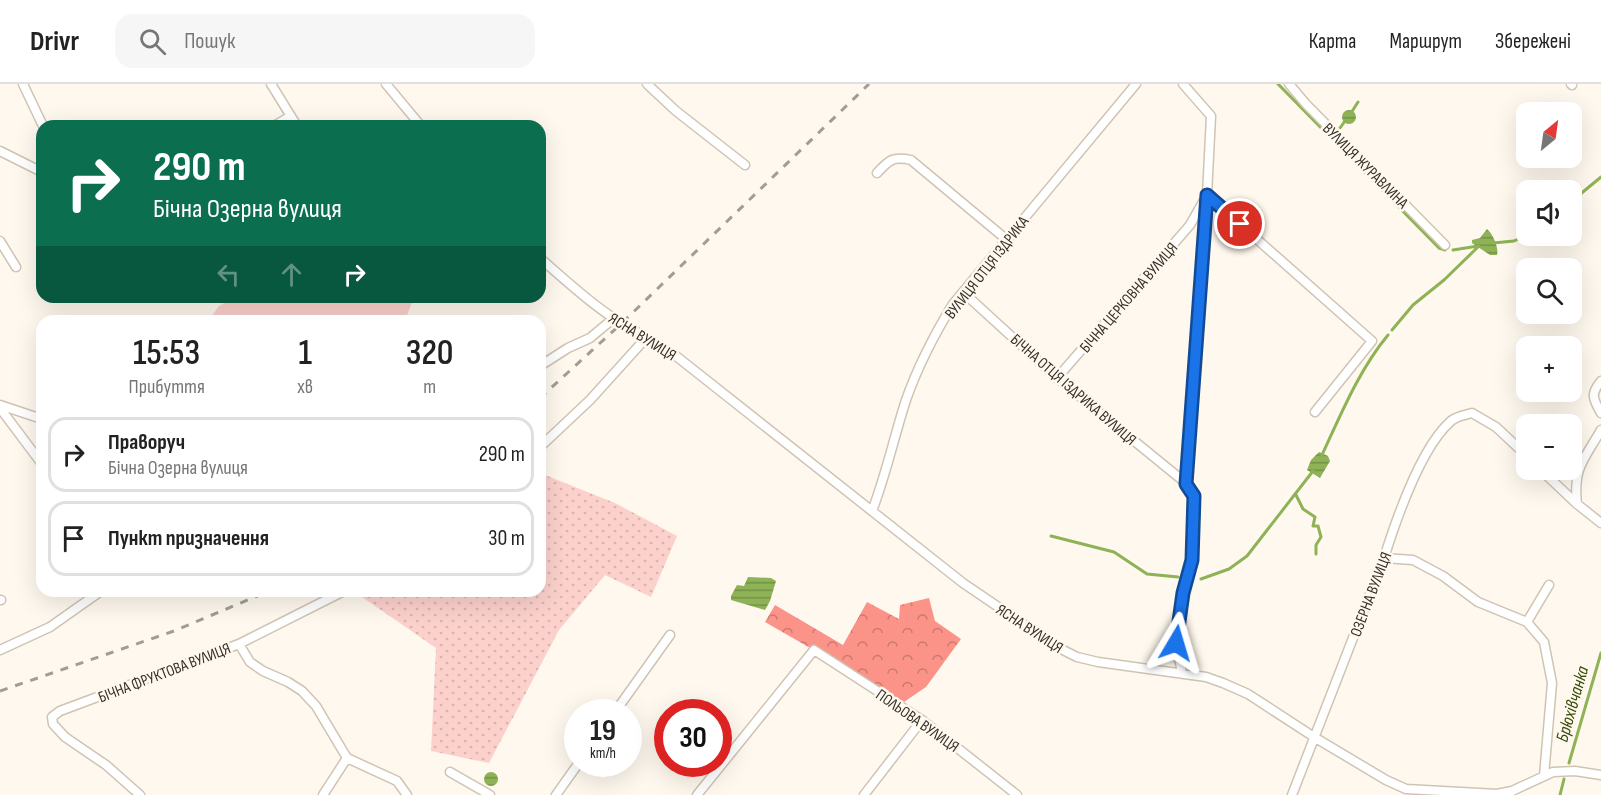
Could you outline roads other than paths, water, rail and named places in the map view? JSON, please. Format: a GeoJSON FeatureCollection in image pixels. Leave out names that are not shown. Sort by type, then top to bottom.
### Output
{"type":"FeatureCollection","features":[{"type":"Feature","properties":{"kind":"street"},"geometry":{"type":"LineString","coordinates":[[23,84],[40,120]]}},
{"type":"Feature","properties":{"kind":"street"},"geometry":{"type":"LineString","coordinates":[[272,84],[293,120]]}},
{"type":"Feature","properties":{"kind":"street"},"geometry":{"type":"LineString","coordinates":[[386,84],[416,120]]}},
{"type":"Feature","properties":{"kind":"street"},"geometry":{"type":"LineString","coordinates":[[647,84],[676,111],[745,165]]}},
{"type":"Feature","properties":{"kind":"street","name":"ВУЛИЦЯ ОТЦЯ ІЗДРИКА"},"geometry":{"type":"LineString","coordinates":[[872,511],[907,400],[932,338],[953,304],[1136,84]]}},
{"type":"Feature","properties":{"kind":"street","name":"БІЧНА ЦЕРКОВНА ВУЛИЦЯ"},"geometry":{"type":"LineString","coordinates":[[1057,378],[1190,225],[1207,195],[1211,116],[1183,84]]}},
{"type":"Feature","properties":{"kind":"street","name":"ВУЛИЦЯ ЖУРАВЛИНА"},"geometry":{"type":"LineString","coordinates":[[1289,84],[1445,245]]}},
{"type":"Feature","properties":{"kind":"street"},"geometry":{"type":"LineString","coordinates":[[284,120],[291,116]]}},
{"type":"Feature","properties":{"kind":"street"},"geometry":{"type":"LineString","coordinates":[[0,151],[36,169]]}},
{"type":"Feature","properties":{"kind":"street"},"geometry":{"type":"LineString","coordinates":[[877,172],[888,162],[898,158],[911,160],[1007,240]]}},
{"type":"Feature","properties":{"kind":"street"},"geometry":{"type":"LineString","coordinates":[[1207,195],[1372,341],[1315,412]]}},
{"type":"Feature","properties":{"kind":"street"},"geometry":{"type":"LineString","coordinates":[[1182,673],[1176,643],[1183,593],[1192,560],[1194,496],[1186,484],[1207,195]]}},
{"type":"Feature","properties":{"kind":"street"},"geometry":{"type":"LineString","coordinates":[[0,241],[16,267]]}},
{"type":"Feature","properties":{"kind":"street","name":"ЯСНА ВУЛИЦЯ"},"geometry":{"type":"LineString","coordinates":[[546,263],[614,318],[646,338],[664,346],[963,583],[1057,647],[1077,657],[1206,677],[1248,694],[1314,737],[1386,780],[1406,789],[1430,793],[1497,794],[1518,788],[1553,772],[1564,770],[1601,775]]}},
{"type":"Feature","properties":{"kind":"street","name":"БІЧНА ОТЦЯ ІЗДРИКА ВУЛИЦЯ"},"geometry":{"type":"LineString","coordinates":[[964,292],[1057,378],[1186,484]]}},
{"type":"Feature","properties":{"kind":"street"},"geometry":{"type":"LineString","coordinates":[[546,362],[568,348],[590,338],[614,318]]}},
{"type":"Feature","properties":{"kind":"street"},"geometry":{"type":"LineString","coordinates":[[546,441],[590,400],[646,338]]}},
{"type":"Feature","properties":{"kind":"street"},"geometry":{"type":"LineString","coordinates":[[1601,381],[1594,389],[1593,395],[1601,413]]}},
{"type":"Feature","properties":{"kind":"street"},"geometry":{"type":"LineString","coordinates":[[0,407],[36,417]]}},
{"type":"Feature","properties":{"kind":"street"},"geometry":{"type":"LineString","coordinates":[[0,407],[36,456]]}},
{"type":"Feature","properties":{"kind":"street","name":"ОЗЕРНА ВУЛИЦЯ"},"geometry":{"type":"LineString","coordinates":[[1292,795],[1384,558],[1395,523],[1422,462],[1438,435],[1453,419],[1472,412],[1496,426],[1516,445]]}},
{"type":"Feature","properties":{"kind":"street"},"geometry":{"type":"LineString","coordinates":[[1577,504],[1575,486],[1579,465],[1601,430]]}},
{"type":"Feature","properties":{"kind":"street"},"geometry":{"type":"LineString","coordinates":[[1552,480],[1601,523]]}},
{"type":"Feature","properties":{"kind":"street"},"geometry":{"type":"LineString","coordinates":[[1384,558],[1413,560],[1443,576],[1478,602],[1527,622],[1544,642],[1551,668],[1551,704],[1544,776]]}},
{"type":"Feature","properties":{"kind":"street"},"geometry":{"type":"LineString","coordinates":[[1527,622],[1549,585]]}},
{"type":"Feature","properties":{"kind":"street"},"geometry":{"type":"LineString","coordinates":[[0,650],[50,627],[92,597]]}},
{"type":"Feature","properties":{"kind":"street"},"geometry":{"type":"LineString","coordinates":[[239,644],[332,597]]}},
{"type":"Feature","properties":{"kind":"street"},"geometry":{"type":"LineString","coordinates":[[624,699],[670,635]]}},
{"type":"Feature","properties":{"kind":"street","name":"БІЧНА ФРУКТОВА ВУЛИЦЯ"},"geometry":{"type":"LineString","coordinates":[[140,795],[106,765],[65,737],[53,724],[52,717],[60,711],[239,644],[250,662],[302,691],[316,706],[347,758]]}},
{"type":"Feature","properties":{"kind":"street","name":"ПОЛЬОВА ВУЛИЦЯ"},"geometry":{"type":"LineString","coordinates":[[697,795],[814,650],[922,720],[1017,795]]}},
{"type":"Feature","properties":{"kind":"street"},"geometry":{"type":"LineString","coordinates":[[864,795],[922,720]]}},
{"type":"Feature","properties":{"kind":"street"},"geometry":{"type":"LineString","coordinates":[[323,795],[347,758],[397,781],[407,795]]}},
{"type":"Feature","properties":{"kind":"street"},"geometry":{"type":"LineString","coordinates":[[450,772],[490,795]]}},
{"type":"Feature","properties":{"kind":"street"},"geometry":{"type":"LineString","coordinates":[[556,795],[569,777]]}},
{"type":"Feature","properties":{"kind":"waterway"},"geometry":{"type":"LineString","coordinates":[[1278,84],[1439,248],[1445,250]]}},
{"type":"Feature","properties":{"kind":"waterway"},"geometry":{"type":"LineString","coordinates":[[1351,113],[1358,102]]}},
{"type":"Feature","properties":{"kind":"waterway"},"geometry":{"type":"LineString","coordinates":[[1340,128],[1345,121]]}},
{"type":"Feature","properties":{"kind":"waterway"},"geometry":{"type":"LineString","coordinates":[[1582,193],[1601,177]]}},
{"type":"Feature","properties":{"kind":"waterway"},"geometry":{"type":"LineString","coordinates":[[1493,243],[1516,240]]}},
{"type":"Feature","properties":{"kind":"waterway"},"geometry":{"type":"LineString","coordinates":[[1453,250],[1478,246]]}},
{"type":"Feature","properties":{"kind":"waterway"},"geometry":{"type":"LineString","coordinates":[[1392,330],[1413,305],[1444,280],[1479,246]]}},
{"type":"Feature","properties":{"kind":"waterway"},"geometry":{"type":"LineString","coordinates":[[1322,455],[1359,378],[1388,335]]}},
{"type":"Feature","properties":{"kind":"waterway"},"geometry":{"type":"LineString","coordinates":[[1201,579],[1229,569],[1247,556],[1313,471]]}},
{"type":"Feature","properties":{"kind":"waterway"},"geometry":{"type":"LineString","coordinates":[[1296,495],[1303,509],[1315,517],[1313,526],[1318,526],[1321,537],[1316,545],[1316,554]]}},
{"type":"Feature","properties":{"kind":"waterway"},"geometry":{"type":"LineString","coordinates":[[1051,536],[1114,552],[1147,574],[1178,577]]}},
{"type":"Feature","properties":{"kind":"waterway","name":"Брюхівчанка"},"geometry":{"type":"LineString","coordinates":[[1569,763],[1601,653]]}},
{"type":"Feature","properties":{"kind":"waterway","name":"Брюхівчанка"},"geometry":{"type":"LineString","coordinates":[[1560,795],[1564,779]]}},
{"type":"Feature","properties":{"kind":"railway"},"geometry":{"type":"LineString","coordinates":[[546,393],[622,323],[869,84]]}},
{"type":"Feature","properties":{"kind":"railway"},"geometry":{"type":"LineString","coordinates":[[0,691],[174,631],[255,597]]}}]}
